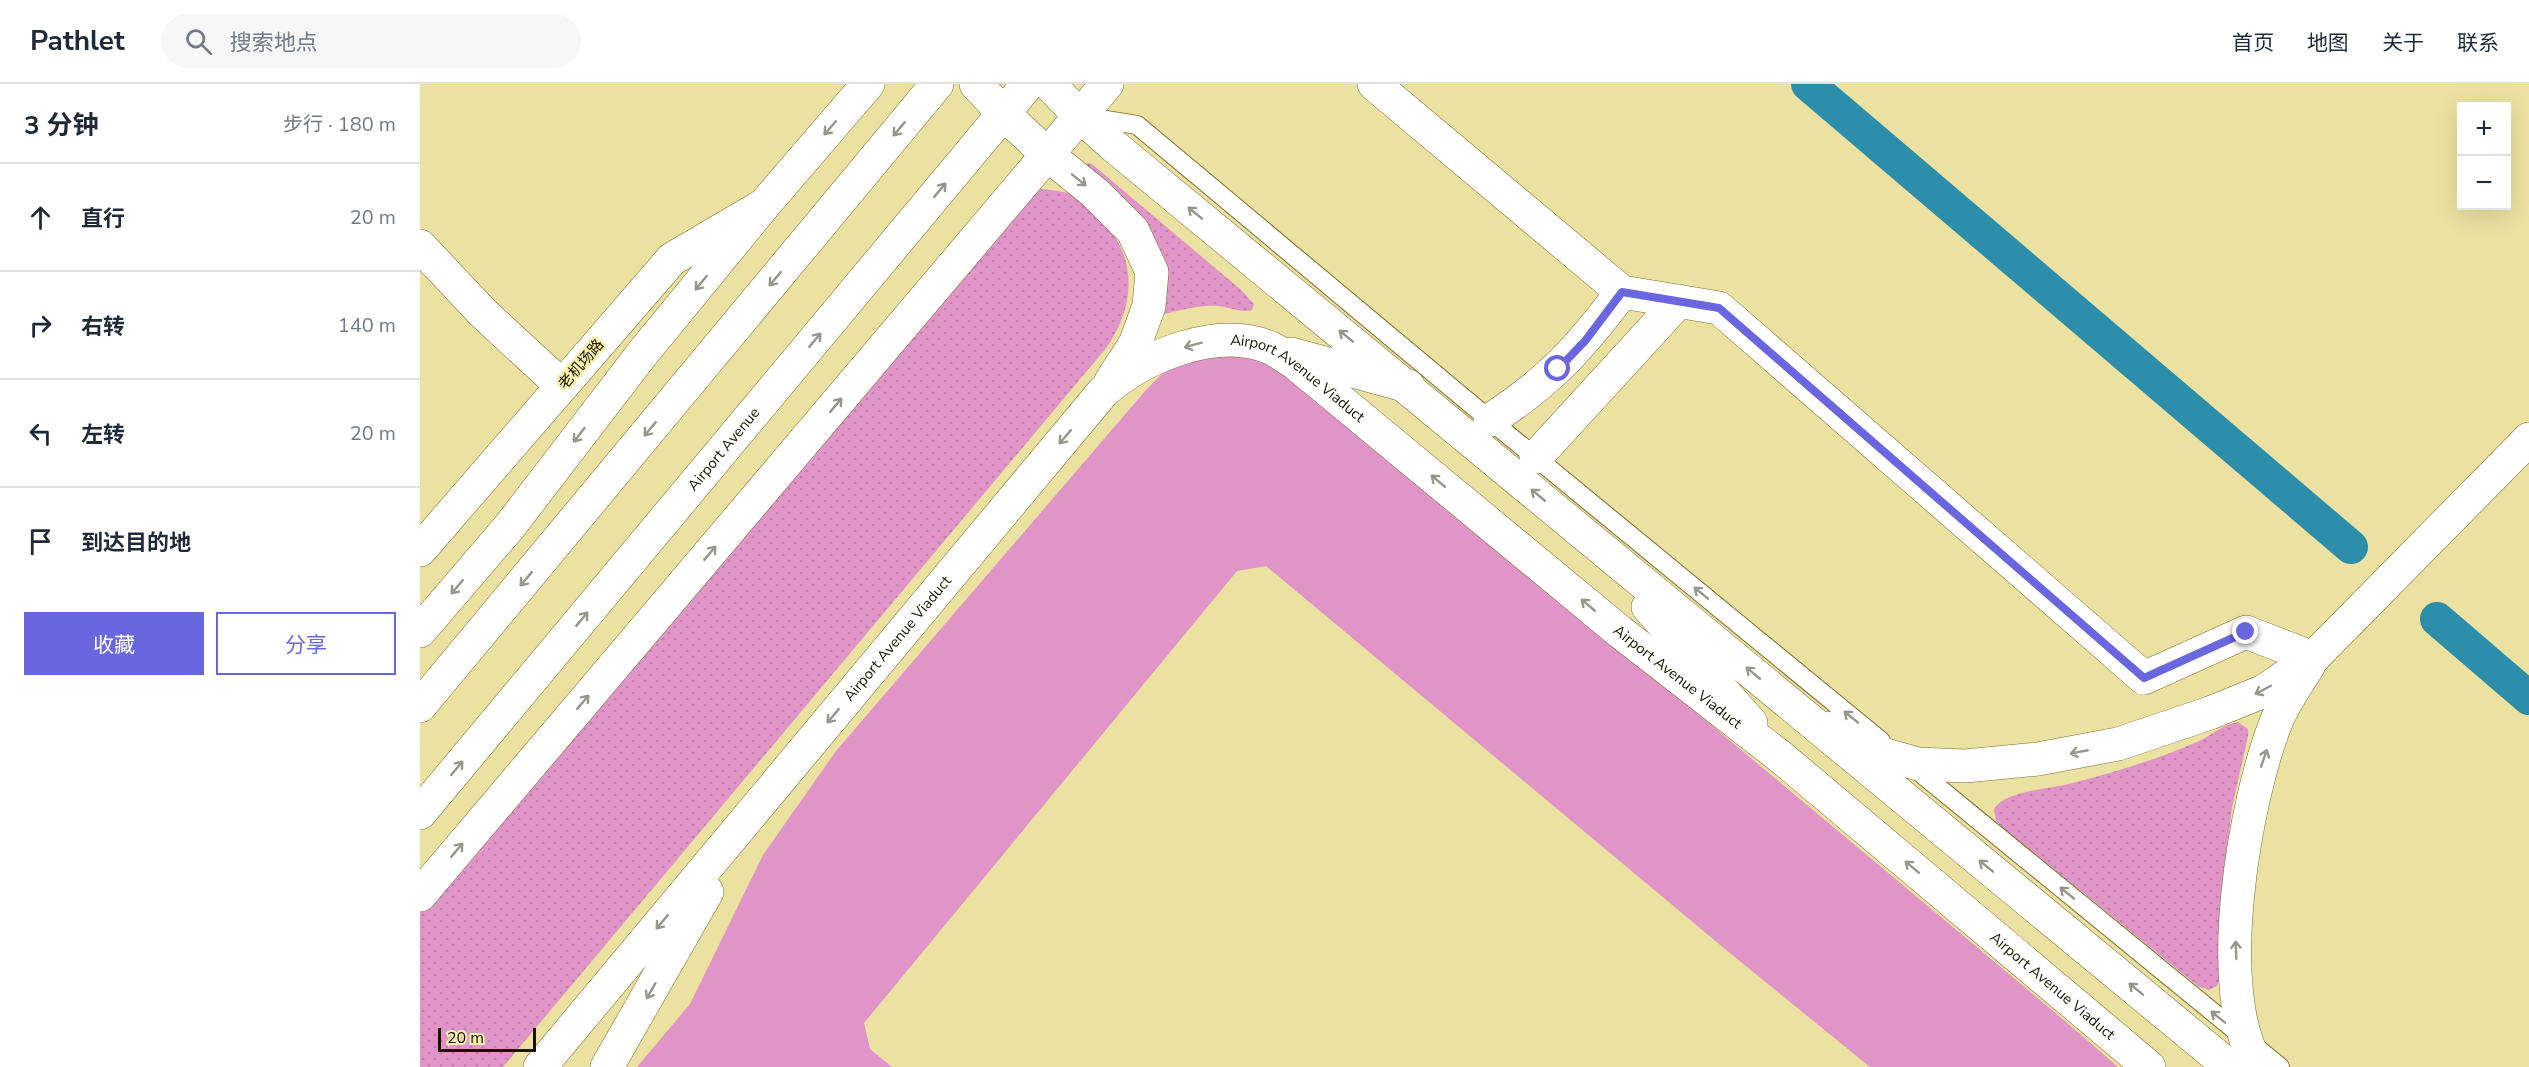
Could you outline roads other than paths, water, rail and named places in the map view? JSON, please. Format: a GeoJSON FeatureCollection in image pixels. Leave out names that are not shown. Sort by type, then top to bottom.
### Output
{"type":"FeatureCollection","features":[{"type":"Feature","properties":{"kind":"main road"},"geometry":{"type":"LineString","coordinates":[[420,631],[510,526],[642,354],[764,205],[868,84]]}},
{"type":"Feature","properties":{"kind":"main road"},"geometry":{"type":"LineString","coordinates":[[420,706],[937,84]]}},
{"type":"Feature","properties":{"kind":"main road"},"geometry":{"type":"LineString","coordinates":[[976,84],[1004,114],[1048,155],[1095,193],[1133,231],[1152,272],[1149,306],[1135,344],[1102,392]]}},
{"type":"Feature","properties":{"kind":"main road","name":"Airport Avenue"},"geometry":{"type":"LineString","coordinates":[[420,813],[1028,84]]}},
{"type":"Feature","properties":{"kind":"main road"},"geometry":{"type":"LineString","coordinates":[[1050,84],[1080,116],[1797,711],[2190,1033],[2256,1061]]}},
{"type":"Feature","properties":{"kind":"main road"},"geometry":{"type":"LineString","coordinates":[[420,896],[1107,84]]}},
{"type":"Feature","properties":{"kind":"main road"},"geometry":{"type":"LineString","coordinates":[[1374,84],[1622,292],[1719,308],[2144,678],[2246,632],[2313,658]]}},
{"type":"Feature","properties":{"kind":"main road","name":"老机场路"},"geometry":{"type":"LineString","coordinates":[[420,550],[672,259],[764,205]]}},
{"type":"Feature","properties":{"kind":"main road"},"geometry":{"type":"LineString","coordinates":[[420,246],[483,313],[562,386]]}},
{"type":"Feature","properties":{"kind":"main road"},"geometry":{"type":"LineString","coordinates":[[1490,420],[1519,402],[1558,369],[1585,341],[1622,292]]}},
{"type":"Feature","properties":{"kind":"main road"},"geometry":{"type":"LineString","coordinates":[[1536,457],[1679,301]]}},
{"type":"Feature","properties":{"kind":"main road","name":"Airport Avenue Viaduct"},"geometry":{"type":"LineString","coordinates":[[540,1067],[1102,392],[1117,380],[1157,359],[1208,341],[1238,341],[1271,348],[1295,363],[1618,631],[1782,758],[2149,1067]]}},
{"type":"Feature","properties":{"kind":"main road"},"geometry":{"type":"LineString","coordinates":[[1271,348],[1408,386]]}},
{"type":"Feature","properties":{"kind":"main road"},"geometry":{"type":"LineString","coordinates":[[1797,711],[1876,752],[1918,764],[1965,766],[2038,759],[2118,744],[2210,713],[2264,691],[2313,658],[2529,439]]}},
{"type":"Feature","properties":{"kind":"main road"},"geometry":{"type":"LineString","coordinates":[[1574,525],[1782,758]]}},
{"type":"Feature","properties":{"kind":"main road"},"geometry":{"type":"LineString","coordinates":[[2256,1061],[2237,1002],[2235,935],[2242,849],[2256,780],[2277,718],[2313,658]]}},
{"type":"Feature","properties":{"kind":"main road"},"geometry":{"type":"LineString","coordinates":[[607,1067],[753,812]]}},
{"type":"Feature","properties":{"kind":"lane"},"geometry":{"type":"LineString","coordinates":[[987,84],[1004,114]]}},
{"type":"Feature","properties":{"kind":"lane"},"geometry":{"type":"LineString","coordinates":[[1080,116],[1137,125],[1490,420],[1905,760],[2256,1061]]}},
{"type":"Feature","properties":{"kind":"waterway"},"geometry":{"type":"LineString","coordinates":[[1808,84],[2351,547]]}},
{"type":"Feature","properties":{"kind":"waterway"},"geometry":{"type":"LineString","coordinates":[[2437,619],[2529,698]]}}]}
